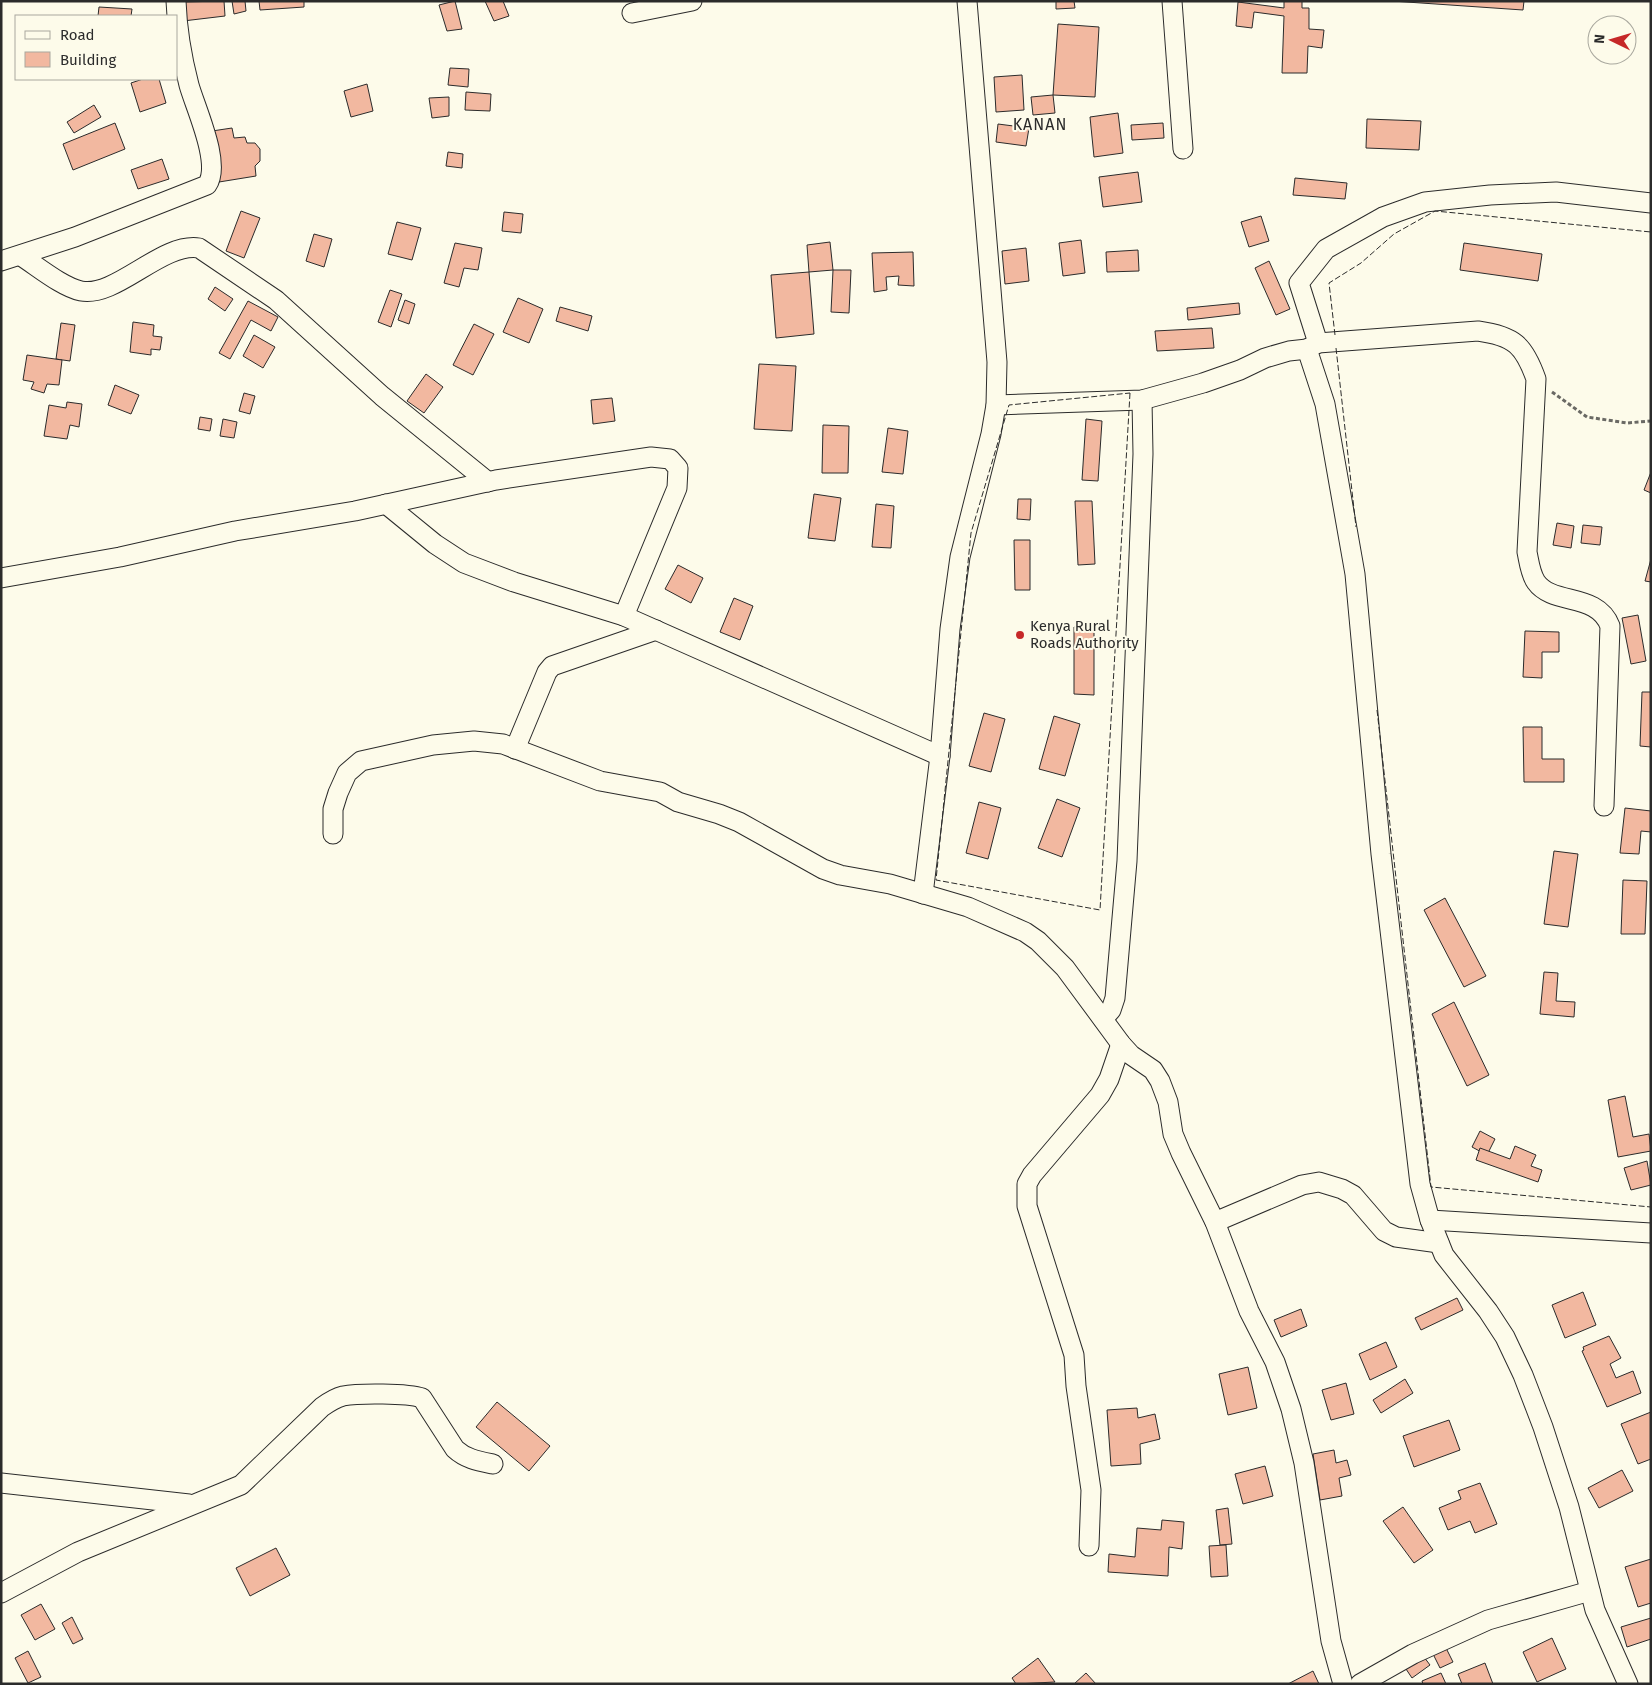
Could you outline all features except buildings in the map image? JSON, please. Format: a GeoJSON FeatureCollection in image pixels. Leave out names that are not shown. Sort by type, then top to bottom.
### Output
{"type":"FeatureCollection","features":[{"type":"Feature","properties":{"kind":"street"},"geometry":{"type":"LineString","coordinates":[[176,1],[177,15]]}},
{"type":"Feature","properties":{"kind":"street"},"geometry":{"type":"LineString","coordinates":[[632,13],[692,1]]}},
{"type":"Feature","properties":{"kind":"street"},"geometry":{"type":"LineString","coordinates":[[923,894],[940,756],[950,629],[960,557],[984,468],[996,405],[997,362],[968,1]]}},
{"type":"Feature","properties":{"kind":"street"},"geometry":{"type":"LineString","coordinates":[[1172,1],[1183,149]]}},
{"type":"Feature","properties":{"kind":"street"},"geometry":{"type":"LineString","coordinates":[[1,261],[75,237],[207,185],[210,181],[211,174],[206,132],[190,88],[178,22]]}},
{"type":"Feature","properties":{"kind":"street"},"geometry":{"type":"LineString","coordinates":[[1628,1684],[1595,1610],[1569,1506],[1543,1427],[1523,1375],[1505,1337],[1488,1310],[1444,1255],[1430,1220],[1420,1184],[1381,854],[1355,574],[1325,404],[1299,282],[1326,249],[1383,217],[1425,202],[1490,195],[1556,192],[1651,203]]}},
{"type":"Feature","properties":{"kind":"street"},"geometry":{"type":"LineString","coordinates":[[21,256],[68,285],[88,292],[102,289],[175,252],[192,247],[199,248],[276,300],[382,396],[488,482]]}},
{"type":"Feature","properties":{"kind":"street"},"geometry":{"type":"LineString","coordinates":[[996,405],[1142,400],[1203,383],[1265,358],[1312,346],[1478,331],[1501,334],[1515,343],[1529,359],[1536,379],[1527,552],[1531,568],[1536,582],[1548,591],[1595,607],[1605,613],[1610,626],[1604,806]]}},
{"type":"Feature","properties":{"kind":"street"},"geometry":{"type":"LineString","coordinates":[[1102,1019],[1111,1010],[1115,998],[1127,862],[1143,454],[1142,400]]}},
{"type":"Feature","properties":{"kind":"street"},"geometry":{"type":"LineString","coordinates":[[1,578],[120,557],[235,531],[386,504],[488,482],[643,458],[670,459],[678,468],[677,488],[624,616]]}},
{"type":"Feature","properties":{"kind":"street"},"geometry":{"type":"LineString","coordinates":[[386,504],[435,544],[464,563],[514,582],[624,616],[940,756]]}},
{"type":"Feature","properties":{"kind":"street"},"geometry":{"type":"LineString","coordinates":[[515,749],[547,672],[552,666],[656,630]]}},
{"type":"Feature","properties":{"kind":"street"},"geometry":{"type":"LineString","coordinates":[[333,834],[333,809],[338,793],[347,773],[361,761],[433,745],[474,741],[503,744],[600,781],[660,792],[678,802],[719,814],[738,822],[822,869],[968,907],[1025,932],[1038,941],[1065,968],[1121,1044],[1131,1055],[1153,1070],[1160,1081],[1168,1102],[1173,1134],[1215,1222],[1249,1310],[1275,1362],[1291,1409],[1304,1463],[1331,1641],[1343,1684]]}},
{"type":"Feature","properties":{"kind":"street"},"geometry":{"type":"LineString","coordinates":[[1088,1546],[1092,1490],[1076,1386],[1074,1355],[1026,1206],[1026,1194],[1032,1175],[1100,1095],[1109,1079],[1121,1044]]}},
{"type":"Feature","properties":{"kind":"street"},"geometry":{"type":"LineString","coordinates":[[1215,1222],[1302,1185],[1319,1182],[1342,1189],[1353,1195],[1384,1231],[1396,1237],[1439,1243]]}},
{"type":"Feature","properties":{"kind":"street"},"geometry":{"type":"LineString","coordinates":[[1430,1220],[1651,1233]]}},
{"type":"Feature","properties":{"kind":"street"},"geometry":{"type":"LineString","coordinates":[[1,1593],[78,1552],[240,1485],[322,1407],[335,1398],[401,1395],[422,1398],[455,1449],[462,1456],[493,1464]]}},
{"type":"Feature","properties":{"kind":"street"},"geometry":{"type":"LineString","coordinates":[[1,1483],[191,1504]]}},
{"type":"Feature","properties":{"kind":"street"},"geometry":{"type":"LineString","coordinates":[[1360,1684],[1413,1654],[1488,1620],[1590,1591]]}},
{"type":"Feature","properties":{"kind":"path"},"geometry":{"type":"LineString","coordinates":[[1550,390],[1587,417],[1627,423],[1651,421]]}},
{"type":"Feature","properties":{"kind":"fence"},"geometry":{"type":"LineString","coordinates":[[1335,335],[1329,283],[1361,263],[1394,234],[1435,211],[1651,232]]}},
{"type":"Feature","properties":{"kind":"fence"},"geometry":{"type":"LineString","coordinates":[[1336,348],[1356,527]]}},
{"type":"Feature","properties":{"kind":"fence"},"geometry":{"type":"LineString","coordinates":[[1130,393],[1100,910],[936,880],[971,533],[1009,405],[1130,393]]}},
{"type":"Feature","properties":{"kind":"fence"},"geometry":{"type":"LineString","coordinates":[[1377,710],[1431,1187],[1651,1207]]}},
{"type":"Feature","properties":{"kind":"place","name":"Kenya Rural Roads Authority"},"geometry":{"type":"Point","coordinates":[1020,635]}},
{"type":"Feature","properties":{"kind":"district","name":"KANAN"},"geometry":{"type":"Point","coordinates":[1040,124]}}]}
